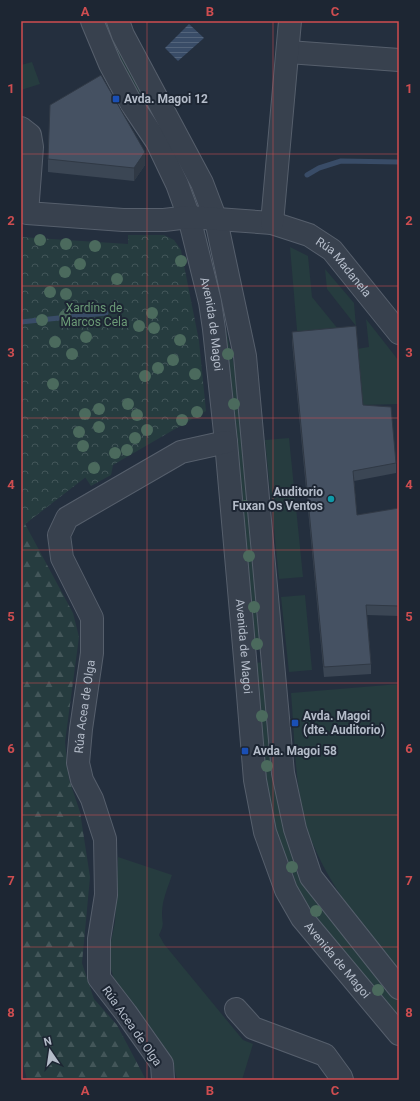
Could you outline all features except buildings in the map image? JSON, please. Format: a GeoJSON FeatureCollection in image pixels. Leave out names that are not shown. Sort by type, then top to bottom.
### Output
{"type":"FeatureCollection","features":[{"type":"Feature","properties":{"kind":"street","name":"Avenida de Magoi"},"geometry":{"type":"LineString","coordinates":[[92,21],[110,64],[131,103],[157,142],[177,184],[188,218],[210,302],[226,442],[254,780],[265,832],[286,890],[302,918],[399,1034]]}},
{"type":"Feature","properties":{"kind":"street","name":"Avenida de Magoi"},"geometry":{"type":"LineString","coordinates":[[118,21],[123,35],[202,183],[216,220],[245,356],[283,773],[295,829],[311,877],[399,988]]}},
{"type":"Feature","properties":{"kind":"street"},"geometry":{"type":"LineString","coordinates":[[272,223],[290,21]]}},
{"type":"Feature","properties":{"kind":"street"},"geometry":{"type":"LineString","coordinates":[[288,52],[399,60]]}},
{"type":"Feature","properties":{"kind":"street"},"geometry":{"type":"LineString","coordinates":[[21,128],[30,135],[32,147],[27,213],[123,220],[164,220],[188,218],[216,220]]}},
{"type":"Feature","properties":{"kind":"street","name":"Rúa Madanela"},"geometry":{"type":"LineString","coordinates":[[216,220],[272,223],[309,235],[332,250],[399,334]]}},
{"type":"Feature","properties":{"kind":"street","name":"Rúa Acea de Olga"},"geometry":{"type":"LineString","coordinates":[[163,1080],[162,1064],[99,978],[99,939],[106,895],[105,839],[92,799],[82,780],[78,763],[81,730],[92,654],[92,618],[62,558],[59,534],[67,518],[181,452],[226,442]]}},
{"type":"Feature","properties":{"kind":"street"},"geometry":{"type":"LineString","coordinates":[[236,1009],[253,1028],[325,1055],[342,1080]]}},
{"type":"Feature","properties":{"kind":"green space"},"geometry":{"type":"Polygon","coordinates":[[[97,21],[110,21],[167,138],[146,104],[129,82],[97,21]]]}},
{"type":"Feature","properties":{"kind":"green space"},"geometry":{"type":"Polygon","coordinates":[[[32,62],[40,84],[21,90],[21,65],[32,62]]]}},
{"type":"Feature","properties":{"kind":"green space","name":"Xardíns de Marcos Cela"},"geometry":{"type":"Polygon","coordinates":[[[128,235],[164,235],[174,240],[181,250],[199,341],[206,411],[113,465],[111,475],[91,486],[85,477],[25,524],[21,525],[21,237],[128,244],[128,235]]]}},
{"type":"Feature","properties":{"kind":"green space"},"geometry":{"type":"Polygon","coordinates":[[[290,247],[308,256],[312,297],[338,329],[298,342],[290,247]]]}},
{"type":"Feature","properties":{"kind":"green space"},"geometry":{"type":"Polygon","coordinates":[[[210,258],[236,374],[264,645],[252,647],[210,258]]]}},
{"type":"Feature","properties":{"kind":"green space"},"geometry":{"type":"Polygon","coordinates":[[[325,269],[354,303],[356,326],[327,289],[325,269]]]}},
{"type":"Feature","properties":{"kind":"green space"},"geometry":{"type":"Polygon","coordinates":[[[366,319],[399,361],[399,404],[362,405],[357,349],[369,347],[366,319]]]}},
{"type":"Feature","properties":{"kind":"green space"},"geometry":{"type":"Polygon","coordinates":[[[21,423],[86,477],[25,524],[73,613],[79,637],[65,742],[69,779],[80,812],[90,877],[82,963],[94,999],[117,1025],[146,1080],[27,1080],[21,1055],[21,423]]]}},
{"type":"Feature","properties":{"kind":"green space"},"geometry":{"type":"Polygon","coordinates":[[[289,438],[303,577],[279,579],[265,440],[289,438]]]}},
{"type":"Feature","properties":{"kind":"green space"},"geometry":{"type":"Polygon","coordinates":[[[305,595],[312,670],[289,672],[281,597],[305,595]]]}},
{"type":"Feature","properties":{"kind":"green space"},"geometry":{"type":"Polygon","coordinates":[[[265,662],[288,833],[385,984],[399,1002],[399,1021],[308,908],[286,866],[270,820],[253,663],[265,662]]]}},
{"type":"Feature","properties":{"kind":"green space"},"geometry":{"type":"Polygon","coordinates":[[[399,684],[399,970],[348,906],[326,872],[309,834],[300,800],[294,746],[291,693],[399,684]]]}},
{"type":"Feature","properties":{"kind":"green space"},"geometry":{"type":"Polygon","coordinates":[[[118,857],[172,875],[163,903],[163,925],[159,935],[164,944],[243,1040],[253,1044],[242,1080],[177,1080],[173,1063],[156,1035],[114,979],[109,963],[110,947],[115,922],[118,857]]]}},
{"type":"Feature","properties":{"kind":"water"},"geometry":{"type":"Polygon","coordinates":[[[189,24],[204,38],[178,61],[165,48],[189,24]]]}},
{"type":"Feature","properties":{"kind":"waterway"},"geometry":{"type":"LineString","coordinates":[[307,175],[319,168],[341,161],[399,162]]}},
{"type":"Feature","properties":{"kind":"waterway"},"geometry":{"type":"LineString","coordinates":[[21,322],[106,313]]}},
{"type":"Feature","properties":{"kind":"place","name":"Avda. Magoi 12"},"geometry":{"type":"Point","coordinates":[116,99]}},
{"type":"Feature","properties":{"kind":"place","name":"Auditorio Fuxan Os Ventos"},"geometry":{"type":"Point","coordinates":[331,499]}},
{"type":"Feature","properties":{"kind":"place","name":"Avda. Magoi (dte. Auditorio)"},"geometry":{"type":"Point","coordinates":[295,723]}},
{"type":"Feature","properties":{"kind":"place","name":"Avda. Magoi 58"},"geometry":{"type":"Point","coordinates":[245,751]}}]}
